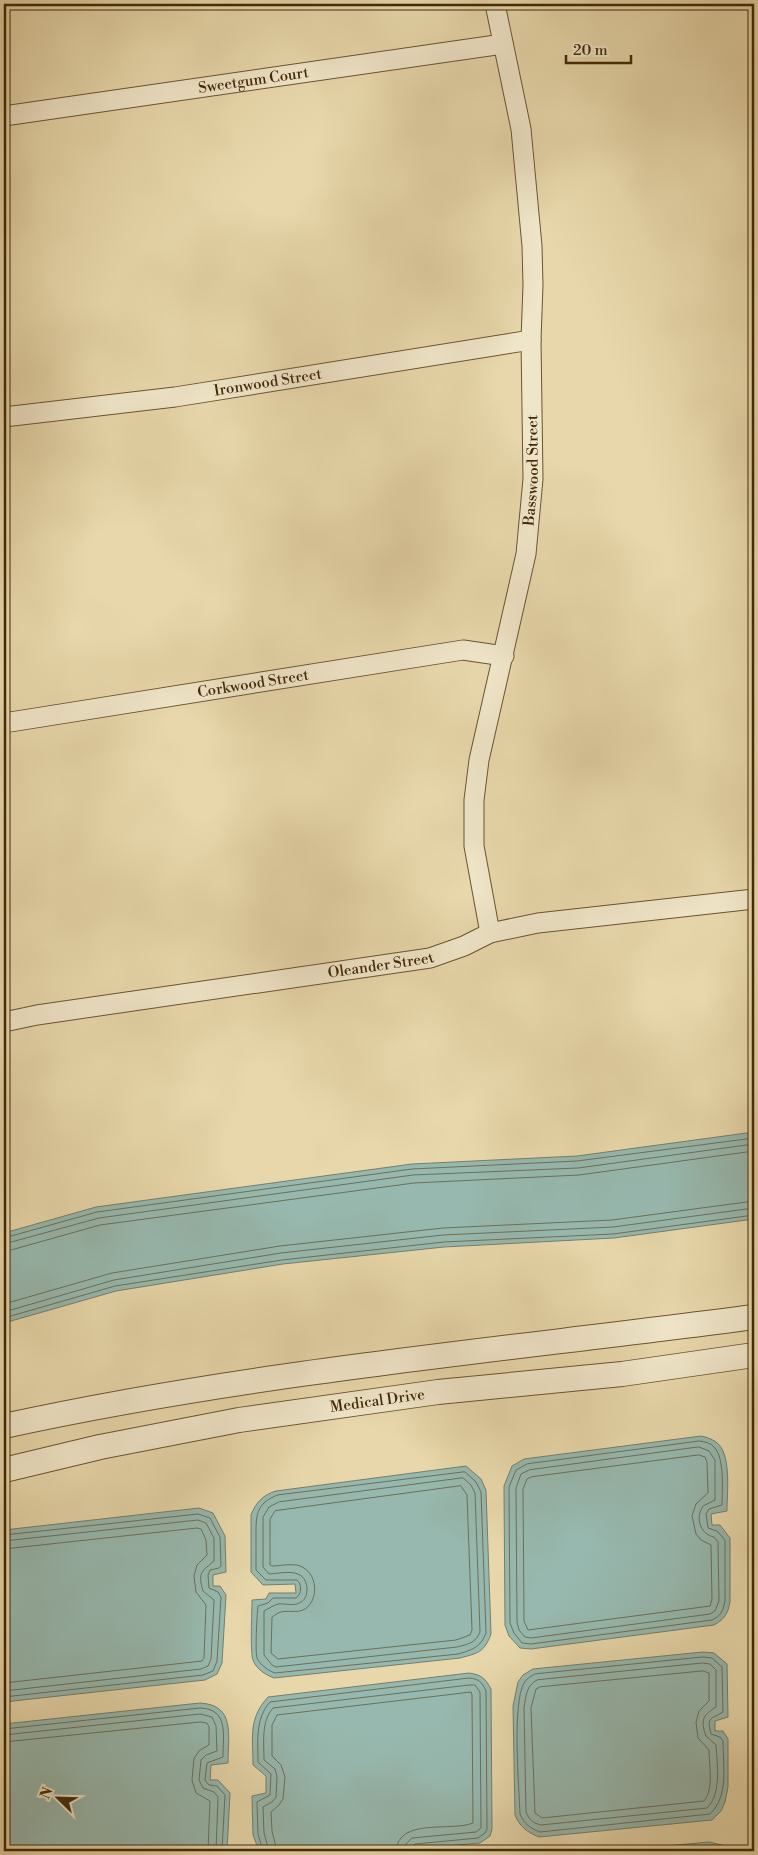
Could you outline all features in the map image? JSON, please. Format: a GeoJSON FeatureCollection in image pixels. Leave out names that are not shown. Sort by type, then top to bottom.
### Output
{"type":"FeatureCollection","features":[{"type":"Feature","properties":{"kind":"street","name":"Basswood Street"},"geometry":{"type":"LineString","coordinates":[[490,933],[474,846],[474,800],[479,760],[526,554],[532,479],[532,246],[521,129],[495,4]]}},
{"type":"Feature","properties":{"kind":"street","name":"Sweetgum Court"},"geometry":{"type":"LineString","coordinates":[[4,116],[503,44]]}},
{"type":"Feature","properties":{"kind":"street","name":"Ironwood Street"},"geometry":{"type":"LineString","coordinates":[[4,417],[174,397],[531,340]]}},
{"type":"Feature","properties":{"kind":"street","name":"Corkwood Street"},"geometry":{"type":"LineString","coordinates":[[4,723],[463,650],[504,656]]}},
{"type":"Feature","properties":{"kind":"street","name":"Oleander Street"},"geometry":{"type":"LineString","coordinates":[[4,1022],[37,1015],[430,958],[464,946],[490,933],[538,922],[754,899]]}},
{"type":"Feature","properties":{"kind":"street"},"geometry":{"type":"LineString","coordinates":[[4,1426],[233,1383],[433,1355],[754,1317]]}},
{"type":"Feature","properties":{"kind":"street","name":"Medical Drive"},"geometry":{"type":"LineString","coordinates":[[4,1470],[100,1447],[239,1420],[438,1392],[622,1374],[754,1355]]}},
{"type":"Feature","properties":{"kind":"water"},"geometry":{"type":"Polygon","coordinates":[[[754,1132],[754,1219],[614,1238],[444,1247],[283,1264],[116,1291],[4,1323],[4,1233],[96,1207],[412,1164],[577,1156],[754,1132]]]}},
{"type":"Feature","properties":{"kind":"water"},"geometry":{"type":"Polygon","coordinates":[[[701,1436],[709,1438],[721,1447],[727,1464],[727,1511],[711,1514],[712,1525],[720,1525],[730,1538],[730,1602],[727,1613],[723,1618],[714,1625],[531,1649],[520,1648],[509,1636],[505,1625],[504,1486],[512,1466],[524,1459],[701,1436]]]}},
{"type":"Feature","properties":{"kind":"water"},"geometry":{"type":"Polygon","coordinates":[[[754,1448],[754,1513],[752,1510],[752,1455],[754,1448]]]}},
{"type":"Feature","properties":{"kind":"water"},"geometry":{"type":"Polygon","coordinates":[[[466,1466],[481,1479],[486,1490],[491,1634],[483,1649],[460,1658],[274,1678],[259,1669],[254,1663],[252,1656],[252,1600],[266,1599],[269,1593],[296,1593],[295,1584],[263,1585],[251,1572],[251,1515],[260,1500],[276,1491],[466,1466]]]}},
{"type":"Feature","properties":{"kind":"water"},"geometry":{"type":"Polygon","coordinates":[[[199,1508],[213,1513],[225,1536],[226,1572],[213,1575],[213,1586],[220,1586],[226,1595],[222,1663],[217,1674],[205,1680],[4,1702],[4,1530],[199,1508]]]}},
{"type":"Feature","properties":{"kind":"water"},"geometry":{"type":"Polygon","coordinates":[[[703,1652],[714,1653],[727,1664],[728,1717],[715,1721],[715,1731],[723,1731],[728,1739],[728,1787],[721,1811],[712,1820],[539,1837],[522,1826],[515,1815],[513,1706],[518,1682],[523,1675],[533,1669],[703,1652]]]}},
{"type":"Feature","properties":{"kind":"water"},"geometry":{"type":"Polygon","coordinates":[[[469,1673],[483,1678],[491,1689],[492,1829],[490,1836],[480,1843],[390,1851],[259,1851],[253,1835],[252,1796],[266,1793],[266,1776],[253,1765],[252,1737],[257,1713],[268,1697],[469,1673]]]}},
{"type":"Feature","properties":{"kind":"water"},"geometry":{"type":"Polygon","coordinates":[[[200,1703],[212,1705],[220,1709],[228,1724],[228,1763],[211,1765],[210,1780],[218,1780],[230,1793],[227,1851],[4,1851],[4,1724],[200,1703]]]}},
{"type":"Feature","properties":{"kind":"water"},"geometry":{"type":"Polygon","coordinates":[[[709,1842],[722,1845],[730,1851],[611,1851],[709,1842]]]}}]}
